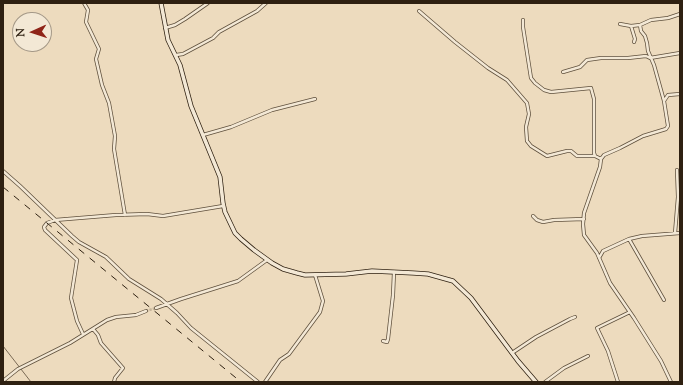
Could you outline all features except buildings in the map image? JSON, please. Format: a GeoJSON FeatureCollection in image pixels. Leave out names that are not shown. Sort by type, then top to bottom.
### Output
{"type":"FeatureCollection","features":[{"type":"Feature","properties":{"kind":"street"},"geometry":{"type":"LineString","coordinates":[[84,3],[88,10],[86,22],[99,49],[96,59],[102,85],[109,103],[115,136],[114,149],[124,215]]}},
{"type":"Feature","properties":{"kind":"street"},"geometry":{"type":"LineString","coordinates":[[161,3],[168,40],[176,55],[184,76],[191,106],[220,177],[223,206],[229,222],[235,232],[267,260],[290,271],[305,275],[394,272],[428,274],[447,279],[458,285],[471,298],[512,353],[536,382]]}},
{"type":"Feature","properties":{"kind":"street"},"geometry":{"type":"LineString","coordinates":[[165,28],[175,25],[208,3]]}},
{"type":"Feature","properties":{"kind":"street"},"geometry":{"type":"LineString","coordinates":[[176,55],[183,54],[213,38],[219,32],[257,11],[266,3]]}},
{"type":"Feature","properties":{"kind":"street"},"geometry":{"type":"LineString","coordinates":[[419,11],[488,68],[507,80],[527,103],[529,114],[526,127],[527,141],[531,146],[547,156],[571,151],[577,156],[595,156],[601,159]]}},
{"type":"Feature","properties":{"kind":"street"},"geometry":{"type":"LineString","coordinates":[[620,24],[632,26],[640,25],[651,20],[668,18],[680,14]]}},
{"type":"Feature","properties":{"kind":"street"},"geometry":{"type":"LineString","coordinates":[[523,20],[531,78],[535,84],[544,90],[551,92],[591,88],[594,98],[593,147],[595,156]]}},
{"type":"Feature","properties":{"kind":"street"},"geometry":{"type":"LineString","coordinates":[[640,25],[641,31],[645,36],[650,58],[654,65],[664,101],[668,126],[666,129],[643,136],[604,155],[601,159],[600,167],[584,213],[584,235],[599,258],[610,283],[661,361],[671,382]]}},
{"type":"Feature","properties":{"kind":"street"},"geometry":{"type":"LineString","coordinates":[[632,26],[635,39],[634,42]]}},
{"type":"Feature","properties":{"kind":"street"},"geometry":{"type":"LineString","coordinates":[[563,72],[580,67],[587,60],[646,56],[650,58],[680,53]]}},
{"type":"Feature","properties":{"kind":"street"},"geometry":{"type":"LineString","coordinates":[[664,101],[668,96],[680,94]]}},
{"type":"Feature","properties":{"kind":"street"},"geometry":{"type":"LineString","coordinates":[[203,135],[231,127],[272,110],[315,99]]}},
{"type":"Feature","properties":{"kind":"street"},"geometry":{"type":"LineString","coordinates":[[675,233],[678,197],[677,170]]}},
{"type":"Feature","properties":{"kind":"street"},"geometry":{"type":"LineString","coordinates":[[3,171],[79,242],[106,257],[129,279],[167,304],[191,328],[258,382]]}},
{"type":"Feature","properties":{"kind":"street"},"geometry":{"type":"LineString","coordinates":[[83,334],[77,321],[71,298],[71,288],[77,264],[76,260],[44,228],[48,222],[55,220],[124,215],[147,214],[162,216],[223,206]]}},
{"type":"Feature","properties":{"kind":"street"},"geometry":{"type":"LineString","coordinates":[[533,216],[537,220],[543,222],[584,219]]}},
{"type":"Feature","properties":{"kind":"street"},"geometry":{"type":"LineString","coordinates":[[599,258],[603,251],[629,239],[642,236],[680,233]]}},
{"type":"Feature","properties":{"kind":"street"},"geometry":{"type":"LineString","coordinates":[[629,239],[664,300]]}},
{"type":"Feature","properties":{"kind":"street"},"geometry":{"type":"LineString","coordinates":[[156,308],[238,281],[267,260]]}},
{"type":"Feature","properties":{"kind":"street"},"geometry":{"type":"LineString","coordinates":[[383,341],[387,342],[388,339],[394,272]]}},
{"type":"Feature","properties":{"kind":"street"},"geometry":{"type":"LineString","coordinates":[[265,382],[280,360],[289,354],[320,312],[323,301],[315,274]]}},
{"type":"Feature","properties":{"kind":"street"},"geometry":{"type":"LineString","coordinates":[[3,381],[18,369],[94,329],[107,320],[116,317],[136,315],[146,311]]}},
{"type":"Feature","properties":{"kind":"street"},"geometry":{"type":"LineString","coordinates":[[618,382],[608,351],[597,328],[630,312]]}},
{"type":"Feature","properties":{"kind":"street"},"geometry":{"type":"LineString","coordinates":[[512,353],[536,337],[575,317]]}},
{"type":"Feature","properties":{"kind":"street"},"geometry":{"type":"LineString","coordinates":[[94,329],[101,343],[123,368],[115,378],[114,382]]}},
{"type":"Feature","properties":{"kind":"street"},"geometry":{"type":"LineString","coordinates":[[545,382],[564,368],[588,356]]}},
{"type":"Feature","properties":{"kind":"waterway"},"geometry":{"type":"LineString","coordinates":[[3,346],[31,382]]}},
{"type":"Feature","properties":{"kind":"tunnel"},"geometry":{"type":"LineString","coordinates":[[146,311],[156,308]]}},
{"type":"Feature","properties":{"kind":"railway"},"geometry":{"type":"LineString","coordinates":[[3,187],[241,382]]}}]}
